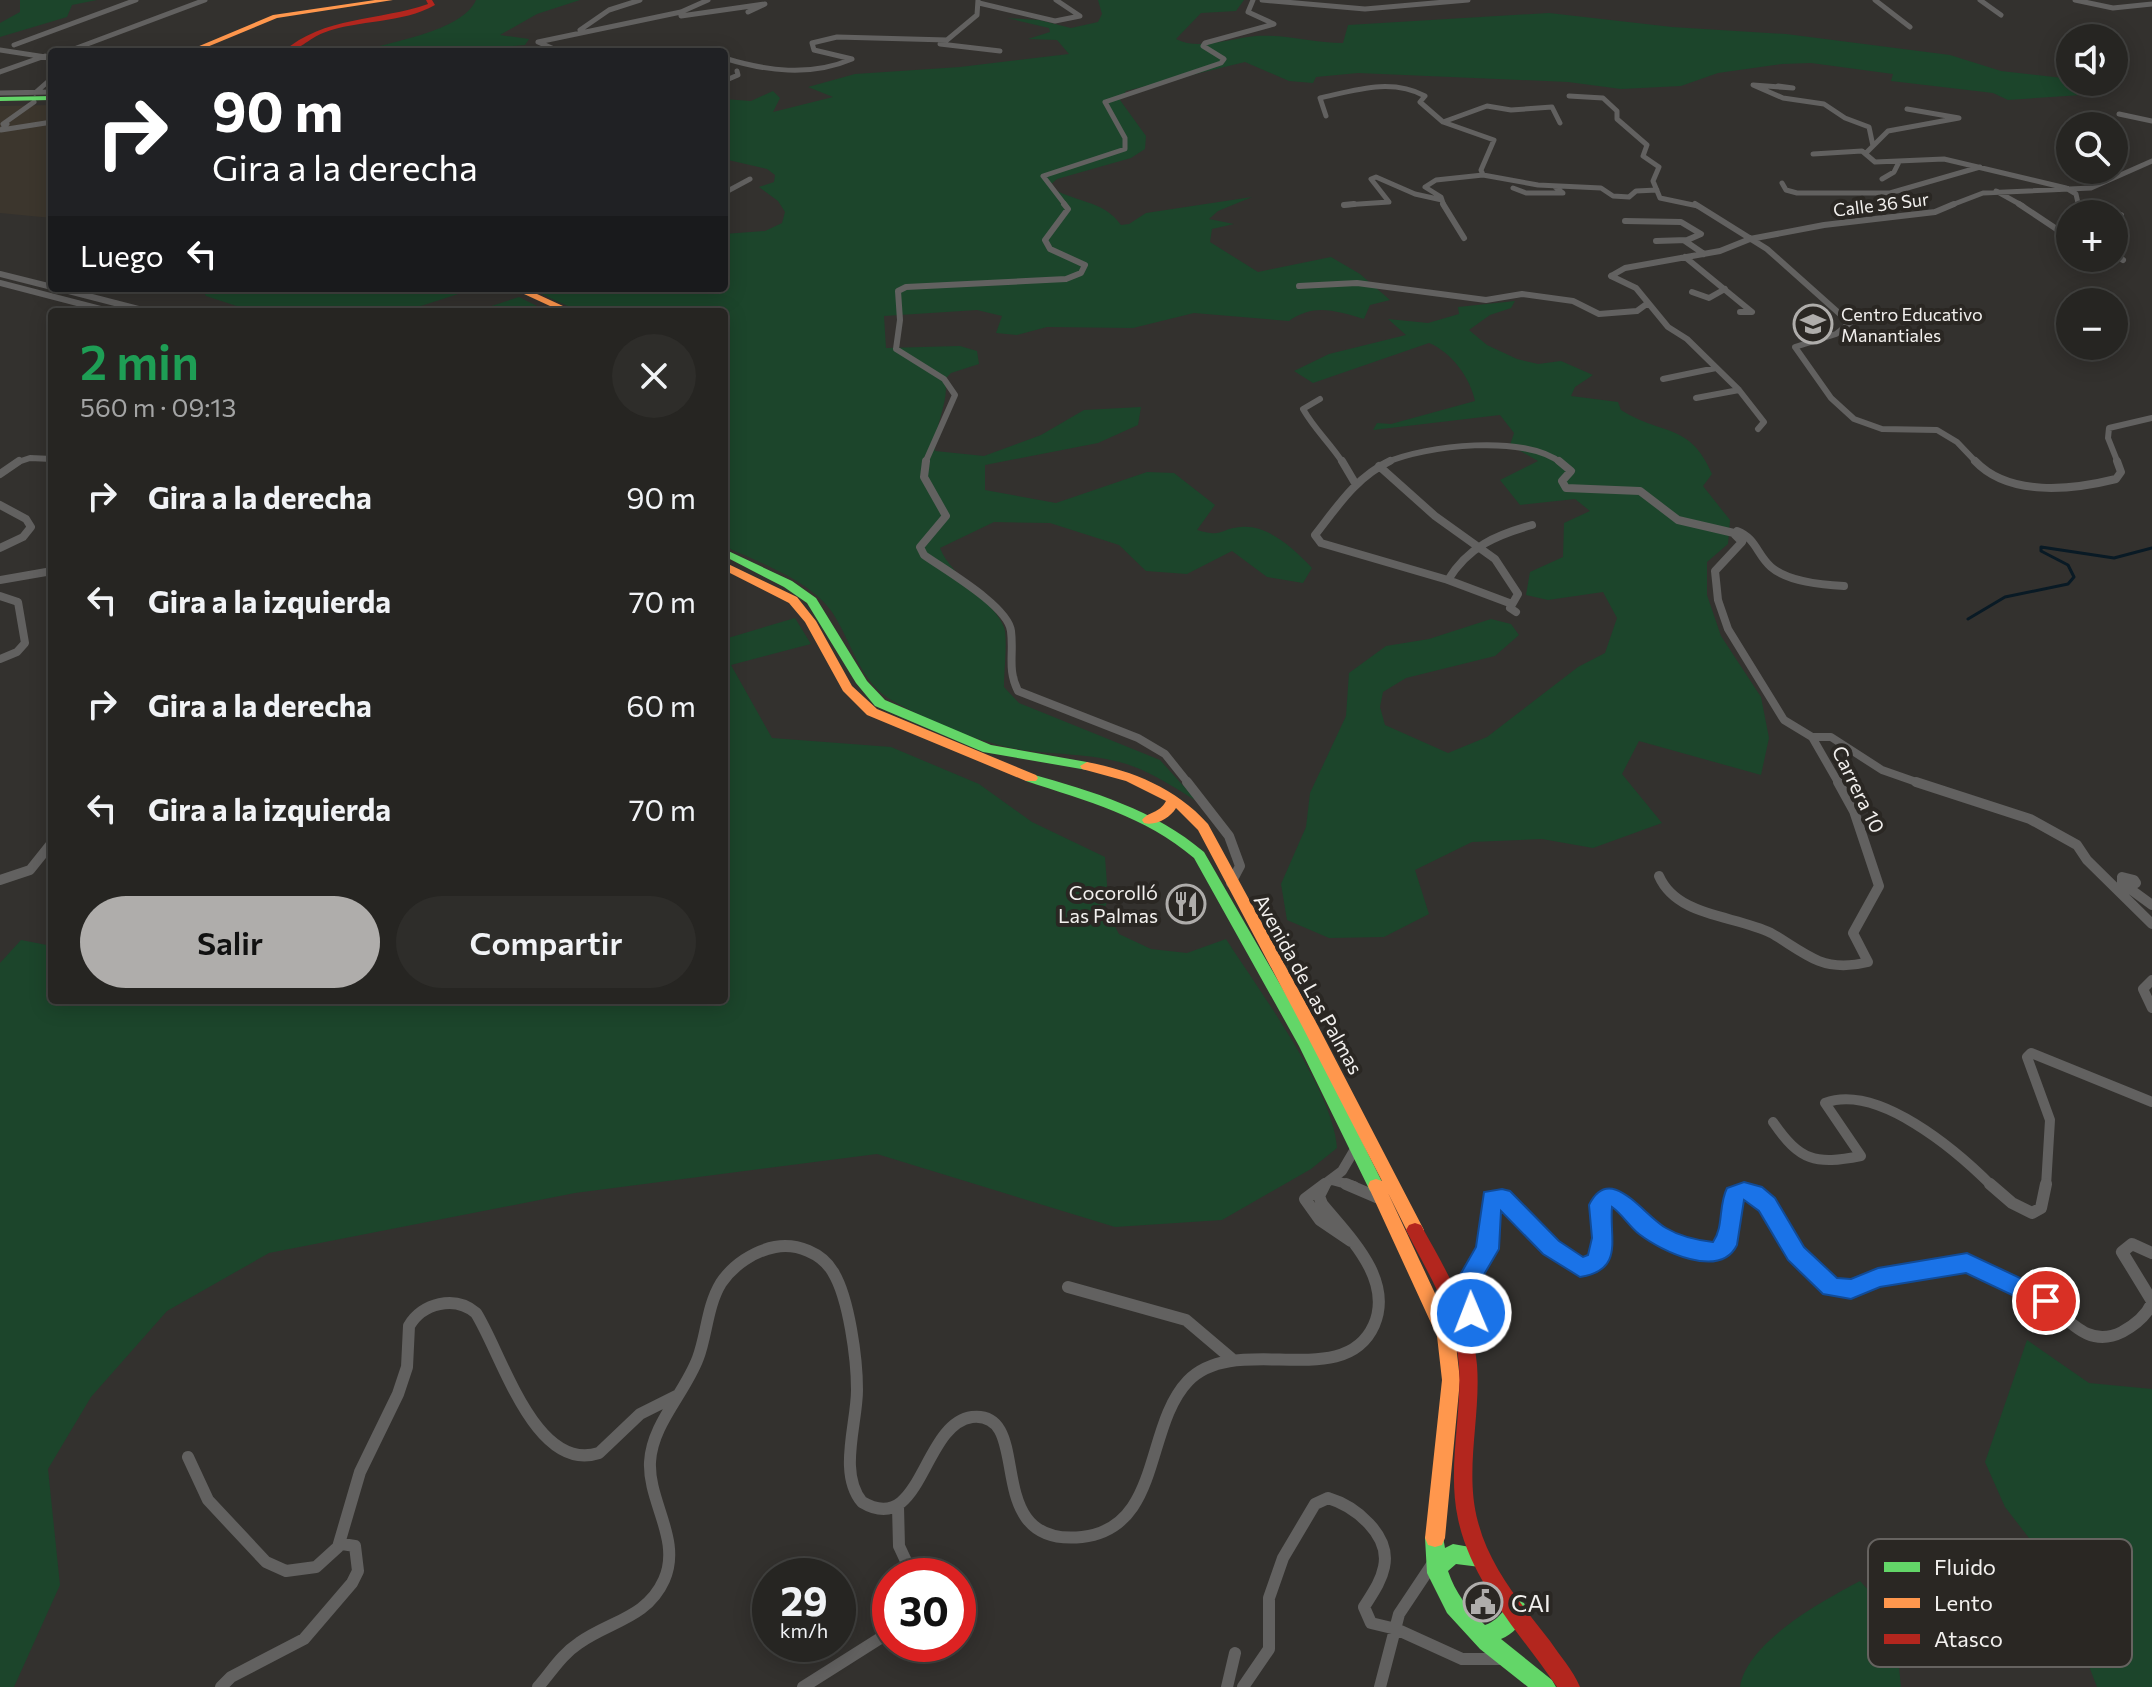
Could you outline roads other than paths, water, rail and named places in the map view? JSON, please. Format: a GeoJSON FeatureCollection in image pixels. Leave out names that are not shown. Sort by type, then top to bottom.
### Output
{"type":"FeatureCollection","features":[{"type":"Feature","properties":{"kind":"main road"},"geometry":{"type":"LineString","coordinates":[[199,48],[275,16],[390,0]]}},
{"type":"Feature","properties":{"kind":"main road"},"geometry":{"type":"LineString","coordinates":[[291,48],[312,35],[420,10],[432,5],[429,0]]}},
{"type":"Feature","properties":{"kind":"main road"},"geometry":{"type":"LineString","coordinates":[[300,48],[312,38],[425,11],[436,6],[437,0]]}},
{"type":"Feature","properties":{"kind":"main road"},"geometry":{"type":"LineString","coordinates":[[188,48],[270,14],[363,1]]}},
{"type":"Feature","properties":{"kind":"main road"},"geometry":{"type":"LineString","coordinates":[[2,94],[46,95]]}},
{"type":"Feature","properties":{"kind":"main road"},"geometry":{"type":"LineString","coordinates":[[512,292],[546,308]]}},
{"type":"Feature","properties":{"kind":"main road"},"geometry":{"type":"LineString","coordinates":[[525,292],[562,308]]}},
{"type":"Feature","properties":{"kind":"main road","name":"Avenida de Las Palmas"},"geometry":{"type":"LineString","coordinates":[[728,554],[788,584],[812,601],[862,683],[880,703],[988,749],[1130,777],[1174,800],[1209,834],[1231,883],[1298,999],[1456,1311],[1466,1341],[1470,1395],[1465,1505],[1480,1557],[1569,1687]]}},
{"type":"Feature","properties":{"kind":"main road","name":"Avenida de Las Palmas"},"geometry":{"type":"LineString","coordinates":[[728,567],[793,600],[810,621],[847,688],[866,708],[979,759],[1149,820],[1186,841],[1206,866],[1307,1045],[1446,1336],[1451,1360],[1436,1567]]}},
{"type":"Feature","properties":{"kind":"main road"},"geometry":{"type":"LineString","coordinates":[[1054,786],[1055,772],[1073,764]]}},
{"type":"Feature","properties":{"kind":"main road"},"geometry":{"type":"LineString","coordinates":[[1149,820],[1166,813],[1174,800]]}},
{"type":"Feature","properties":{"kind":"main road"},"geometry":{"type":"LineString","coordinates":[[1480,1557],[1453,1554],[1436,1567],[1457,1613],[1545,1687]]}},
{"type":"Feature","properties":{"kind":"main road"},"geometry":{"type":"LineString","coordinates":[[1482,1636],[1504,1628],[1517,1610]]}},
{"type":"Feature","properties":{"kind":"street"},"geometry":{"type":"LineString","coordinates":[[48,55],[14,45],[136,0]]}},
{"type":"Feature","properties":{"kind":"street"},"geometry":{"type":"LineString","coordinates":[[77,48],[205,0]]}},
{"type":"Feature","properties":{"kind":"street"},"geometry":{"type":"LineString","coordinates":[[538,42],[543,37],[584,29],[609,10],[640,0]]}},
{"type":"Feature","properties":{"kind":"street"},"geometry":{"type":"LineString","coordinates":[[538,42],[697,7],[708,0]]}},
{"type":"Feature","properties":{"kind":"street"},"geometry":{"type":"LineString","coordinates":[[921,42],[950,39],[975,18],[978,1],[1005,3],[1049,20],[1080,16],[1056,0]]}},
{"type":"Feature","properties":{"kind":"street"},"geometry":{"type":"LineString","coordinates":[[1231,883],[1240,866],[1234,844],[1165,754],[1138,738],[1018,691],[1006,663],[1013,638],[1012,623],[1003,612],[933,563],[920,547],[946,516],[924,477],[923,466],[936,444],[955,395],[943,377],[905,358],[896,349],[900,320],[897,304],[898,291],[906,287],[1066,279],[1081,273],[1085,265],[1050,249],[1045,240],[1068,209],[1043,176],[1125,149],[1125,138],[1105,102],[1221,63],[1224,59],[1203,46],[1205,43],[1274,24],[1248,12],[1253,0]]}},
{"type":"Feature","properties":{"kind":"street"},"geometry":{"type":"LineString","coordinates":[[1262,0],[1381,10],[1443,6],[1468,0]]}},
{"type":"Feature","properties":{"kind":"street"},"geometry":{"type":"LineString","coordinates":[[1381,10],[1441,3],[1436,0]]}},
{"type":"Feature","properties":{"kind":"street"},"geometry":{"type":"LineString","coordinates":[[1875,0],[1910,27]]}},
{"type":"Feature","properties":{"kind":"street"},"geometry":{"type":"LineString","coordinates":[[1980,0],[2001,15]]}},
{"type":"Feature","properties":{"kind":"street"},"geometry":{"type":"LineString","coordinates":[[2075,0],[2113,8],[2152,4]]}},
{"type":"Feature","properties":{"kind":"street"},"geometry":{"type":"LineString","coordinates":[[642,20],[765,4],[748,12]]}},
{"type":"Feature","properties":{"kind":"street"},"geometry":{"type":"LineString","coordinates":[[728,59],[780,69],[814,69],[852,59],[811,49],[812,43],[821,39],[921,42],[1000,51]]}},
{"type":"Feature","properties":{"kind":"street"},"geometry":{"type":"LineString","coordinates":[[538,42],[552,48]]}},
{"type":"Feature","properties":{"kind":"street"},"geometry":{"type":"LineString","coordinates":[[0,50],[6,48],[48,56]]}},
{"type":"Feature","properties":{"kind":"street"},"geometry":{"type":"LineString","coordinates":[[0,72],[48,57]]}},
{"type":"Feature","properties":{"kind":"street"},"geometry":{"type":"LineString","coordinates":[[728,79],[738,75],[737,71]]}},
{"type":"Feature","properties":{"kind":"street"},"geometry":{"type":"LineString","coordinates":[[1778,86],[1753,85],[1783,98],[1834,107],[1845,118],[1869,127],[1873,146]]}},
{"type":"Feature","properties":{"kind":"street"},"geometry":{"type":"LineString","coordinates":[[1326,116],[1320,98],[1372,86],[1422,93],[1425,96],[1420,102],[1443,122],[1483,133],[1494,140],[1483,175]]}},
{"type":"Feature","properties":{"kind":"street"},"geometry":{"type":"LineString","coordinates":[[46,95],[4,124],[1,130],[48,123]]}},
{"type":"Feature","properties":{"kind":"street"},"geometry":{"type":"LineString","coordinates":[[1569,96],[1603,98],[1617,111],[1617,119],[1647,145],[1644,159],[1659,167],[1653,181],[1663,199],[1694,204],[1767,249],[1850,323],[1836,334],[1795,347],[1819,382],[1861,424],[1880,429],[1936,430],[1960,444],[1997,478],[2043,486],[2104,483],[2116,479],[2121,472],[2111,449],[2109,428],[2152,418]]}},
{"type":"Feature","properties":{"kind":"street"},"geometry":{"type":"LineString","coordinates":[[1443,122],[1487,106],[1516,110],[1547,105],[1552,107],[1560,123]]}},
{"type":"Feature","properties":{"kind":"street"},"geometry":{"type":"LineString","coordinates":[[1866,153],[1888,131],[1959,118],[1907,109]]}},
{"type":"Feature","properties":{"kind":"street"},"geometry":{"type":"LineString","coordinates":[[2128,116],[2152,121]]}},
{"type":"Feature","properties":{"kind":"street"},"geometry":{"type":"LineString","coordinates":[[1813,154],[1844,149],[1866,153],[1875,162],[1936,158],[1983,166],[2070,189],[2077,200]]}},
{"type":"Feature","properties":{"kind":"street"},"geometry":{"type":"LineString","coordinates":[[1882,179],[1894,172],[1899,162]]}},
{"type":"Feature","properties":{"kind":"street","name":"Calle 36 Sur"},"geometry":{"type":"LineString","coordinates":[[1648,303],[1636,288],[1611,276],[1625,268],[1704,254],[1750,239],[1824,225],[1935,212],[1967,198],[1996,191],[2099,186],[2151,164]]}},
{"type":"Feature","properties":{"kind":"street"},"geometry":{"type":"LineString","coordinates":[[1782,183],[1786,190],[1797,193],[1890,193],[1983,166]]}},
{"type":"Feature","properties":{"kind":"street"},"geometry":{"type":"LineString","coordinates":[[1464,238],[1463,230],[1443,210],[1442,200],[1425,186],[1436,180],[1483,175],[1601,188],[1619,198],[1629,197],[1636,191],[1657,190]]}},
{"type":"Feature","properties":{"kind":"street"},"geometry":{"type":"LineString","coordinates":[[1344,205],[1390,201],[1371,180],[1376,177],[1415,194],[1442,200]]}},
{"type":"Feature","properties":{"kind":"street"},"geometry":{"type":"LineString","coordinates":[[728,191],[750,179]]}},
{"type":"Feature","properties":{"kind":"street"},"geometry":{"type":"LineString","coordinates":[[1513,188],[1526,193],[1563,193],[1552,185]]}},
{"type":"Feature","properties":{"kind":"street"},"geometry":{"type":"LineString","coordinates":[[1996,191],[2056,227]]}},
{"type":"Feature","properties":{"kind":"street"},"geometry":{"type":"LineString","coordinates":[[1625,221],[1684,222],[1701,234],[1687,240],[1656,241]]}},
{"type":"Feature","properties":{"kind":"street"},"geometry":{"type":"LineString","coordinates":[[1687,240],[1704,254]]}},
{"type":"Feature","properties":{"kind":"street"},"geometry":{"type":"LineString","coordinates":[[1685,257],[1752,312],[1740,312]]}},
{"type":"Feature","properties":{"kind":"street"},"geometry":{"type":"LineString","coordinates":[[0,274],[48,285]]}},
{"type":"Feature","properties":{"kind":"street"},"geometry":{"type":"LineString","coordinates":[[0,283],[97,308]]}},
{"type":"Feature","properties":{"kind":"street"},"geometry":{"type":"LineString","coordinates":[[1299,286],[1357,283],[1486,300],[1522,294],[1573,301],[1599,314],[1637,311],[1648,303],[1668,327],[1687,339],[1739,390],[1764,422],[1758,429]]}},
{"type":"Feature","properties":{"kind":"street"},"geometry":{"type":"LineString","coordinates":[[1692,292],[1709,298],[1725,289]]}},
{"type":"Feature","properties":{"kind":"street"},"geometry":{"type":"LineString","coordinates":[[74,292],[135,308]]}},
{"type":"Feature","properties":{"kind":"street"},"geometry":{"type":"LineString","coordinates":[[1663,379],[1716,368]]}},
{"type":"Feature","properties":{"kind":"street"},"geometry":{"type":"LineString","coordinates":[[1696,398],[1739,390]]}},
{"type":"Feature","properties":{"kind":"street"},"geometry":{"type":"LineString","coordinates":[[1320,399],[1303,409],[1318,435],[1331,444],[1355,483]]}},
{"type":"Feature","properties":{"kind":"street"},"geometry":{"type":"LineString","coordinates":[[1379,466],[1446,525],[1478,543],[1500,562],[1518,594],[1514,608],[1448,580],[1315,539],[1355,483],[1379,466],[1440,448],[1505,447],[1564,463],[1571,471],[1562,481],[1566,488],[1640,491],[1678,520],[1734,533],[1739,531],[1752,538],[1776,571],[1826,586],[1844,586]]}},
{"type":"Feature","properties":{"kind":"street"},"geometry":{"type":"LineString","coordinates":[[0,474],[16,461],[29,457],[48,459]]}},
{"type":"Feature","properties":{"kind":"street"},"geometry":{"type":"LineString","coordinates":[[0,505],[26,519],[31,527],[23,537],[0,548]]}},
{"type":"Feature","properties":{"kind":"street"},"geometry":{"type":"LineString","coordinates":[[1448,580],[1454,567],[1478,543],[1532,525]]}},
{"type":"Feature","properties":{"kind":"street"},"geometry":{"type":"LineString","coordinates":[[1734,533],[1742,542],[1715,571],[1714,580],[1728,629],[1784,720],[1812,737]]}},
{"type":"Feature","properties":{"kind":"street"},"geometry":{"type":"LineString","coordinates":[[0,580],[48,572]]}},
{"type":"Feature","properties":{"kind":"street"},"geometry":{"type":"LineString","coordinates":[[0,596],[18,602],[25,643],[17,652],[0,659]]}},
{"type":"Feature","properties":{"kind":"street","name":"Carrera 10"},"geometry":{"type":"LineString","coordinates":[[1659,876],[1665,890],[1681,903],[1768,932],[1821,962],[1854,966],[1868,962],[1853,933],[1879,886],[1854,811],[1812,737],[1831,737],[1882,770],[1977,804],[2016,812],[2077,845],[2092,866],[2152,924]]}},
{"type":"Feature","properties":{"kind":"street"},"geometry":{"type":"LineString","coordinates":[[0,880],[30,870],[48,848]]}},
{"type":"Feature","properties":{"kind":"street"},"geometry":{"type":"LineString","coordinates":[[2130,886],[2152,905]]}},
{"type":"Feature","properties":{"kind":"street"},"geometry":{"type":"LineString","coordinates":[[2152,980],[2143,989],[2152,1008]]}},
{"type":"Feature","properties":{"kind":"street"},"geometry":{"type":"LineString","coordinates":[[1773,1122],[1791,1150],[1801,1158],[1849,1159],[1861,1156],[1825,1103],[1843,1096],[1892,1113],[1952,1147],[1984,1175],[2009,1204],[2032,1213],[2041,1208],[2045,1199],[2050,1120],[2027,1057],[2031,1053],[2152,1102]]}},
{"type":"Feature","properties":{"kind":"street"},"geometry":{"type":"LineString","coordinates":[[538,1687],[570,1649],[635,1619],[665,1579],[671,1557],[649,1456],[697,1358],[715,1291],[739,1264],[783,1246],[813,1253],[835,1275],[857,1387],[852,1483],[857,1497],[870,1507],[898,1507],[909,1497],[941,1435],[955,1423],[973,1417],[993,1421],[1004,1431],[1013,1495],[1036,1528],[1079,1539],[1108,1529],[1131,1510],[1148,1479],[1178,1392],[1202,1371],[1232,1359],[1344,1354],[1366,1340],[1374,1330],[1378,1303],[1372,1272],[1357,1245],[1336,1234],[1306,1204],[1307,1195],[1328,1182],[1355,1149]]}},
{"type":"Feature","properties":{"kind":"street"},"geometry":{"type":"LineString","coordinates":[[1328,1182],[1358,1187],[1381,1199]]}},
{"type":"Feature","properties":{"kind":"street"},"geometry":{"type":"LineString","coordinates":[[1466,1341],[1473,1324],[1468,1282],[1487,1249],[1491,1199],[1502,1198],[1551,1248],[1580,1267],[1592,1265],[1598,1259],[1603,1238],[1600,1205],[1608,1196],[1622,1201],[1645,1226],[1661,1237],[1689,1249],[1717,1252],[1726,1245],[1731,1229],[1730,1204],[1735,1195],[1744,1191],[1767,1204],[1796,1254],[1832,1287],[1851,1289],[1878,1278],[1967,1263],[2029,1290],[2081,1332],[2096,1339],[2107,1338],[2131,1326],[2150,1311],[2152,1302],[2122,1252],[2132,1244],[2152,1253]]}},
{"type":"Feature","properties":{"kind":"street"},"geometry":{"type":"LineString","coordinates":[[1068,1287],[1186,1320],[1232,1359]]}},
{"type":"Feature","properties":{"kind":"street"},"geometry":{"type":"LineString","coordinates":[[188,1457],[199,1490],[268,1565],[303,1571],[328,1560],[342,1544],[354,1488],[405,1374],[408,1329],[414,1317],[436,1305],[456,1304],[477,1314],[521,1404],[552,1445],[572,1456],[590,1456],[605,1450],[638,1416],[656,1403],[678,1395]]}},
{"type":"Feature","properties":{"kind":"street"},"geometry":{"type":"LineString","coordinates":[[1243,1687],[1269,1649],[1269,1598],[1276,1574],[1304,1519],[1319,1501],[1333,1499],[1353,1509],[1377,1536],[1386,1558],[1381,1577],[1364,1607],[1365,1615],[1375,1626],[1396,1629],[1462,1659],[1483,1662],[1512,1658]]}},
{"type":"Feature","properties":{"kind":"street"},"geometry":{"type":"LineString","coordinates":[[898,1507],[899,1546],[905,1558]]}},
{"type":"Feature","properties":{"kind":"street"},"geometry":{"type":"LineString","coordinates":[[221,1687],[231,1677],[304,1639],[352,1583],[358,1571],[358,1552],[355,1546],[342,1544]]}},
{"type":"Feature","properties":{"kind":"street"},"geometry":{"type":"LineString","coordinates":[[1380,1687],[1399,1614],[1436,1567]]}},
{"type":"Feature","properties":{"kind":"street"},"geometry":{"type":"LineString","coordinates":[[803,1687],[872,1643]]}},
{"type":"Feature","properties":{"kind":"street"},"geometry":{"type":"LineString","coordinates":[[1227,1687],[1235,1653]]}},
{"type":"Feature","properties":{"kind":"waterway"},"geometry":{"type":"LineString","coordinates":[[1968,619],[2005,597],[2068,584],[2074,577],[2068,565],[2041,551],[2041,547],[2114,558],[2152,548]]}},
{"type":"Feature","properties":{"kind":"place","name":"Centro Educativo Manantiales"},"geometry":{"type":"Point","coordinates":[1813,324]}},
{"type":"Feature","properties":{"kind":"place","name":"Cocorolló Las Palmas"},"geometry":{"type":"Point","coordinates":[1186,904]}},
{"type":"Feature","properties":{"kind":"place","name":"CAI"},"geometry":{"type":"Point","coordinates":[1483,1602]}}]}
